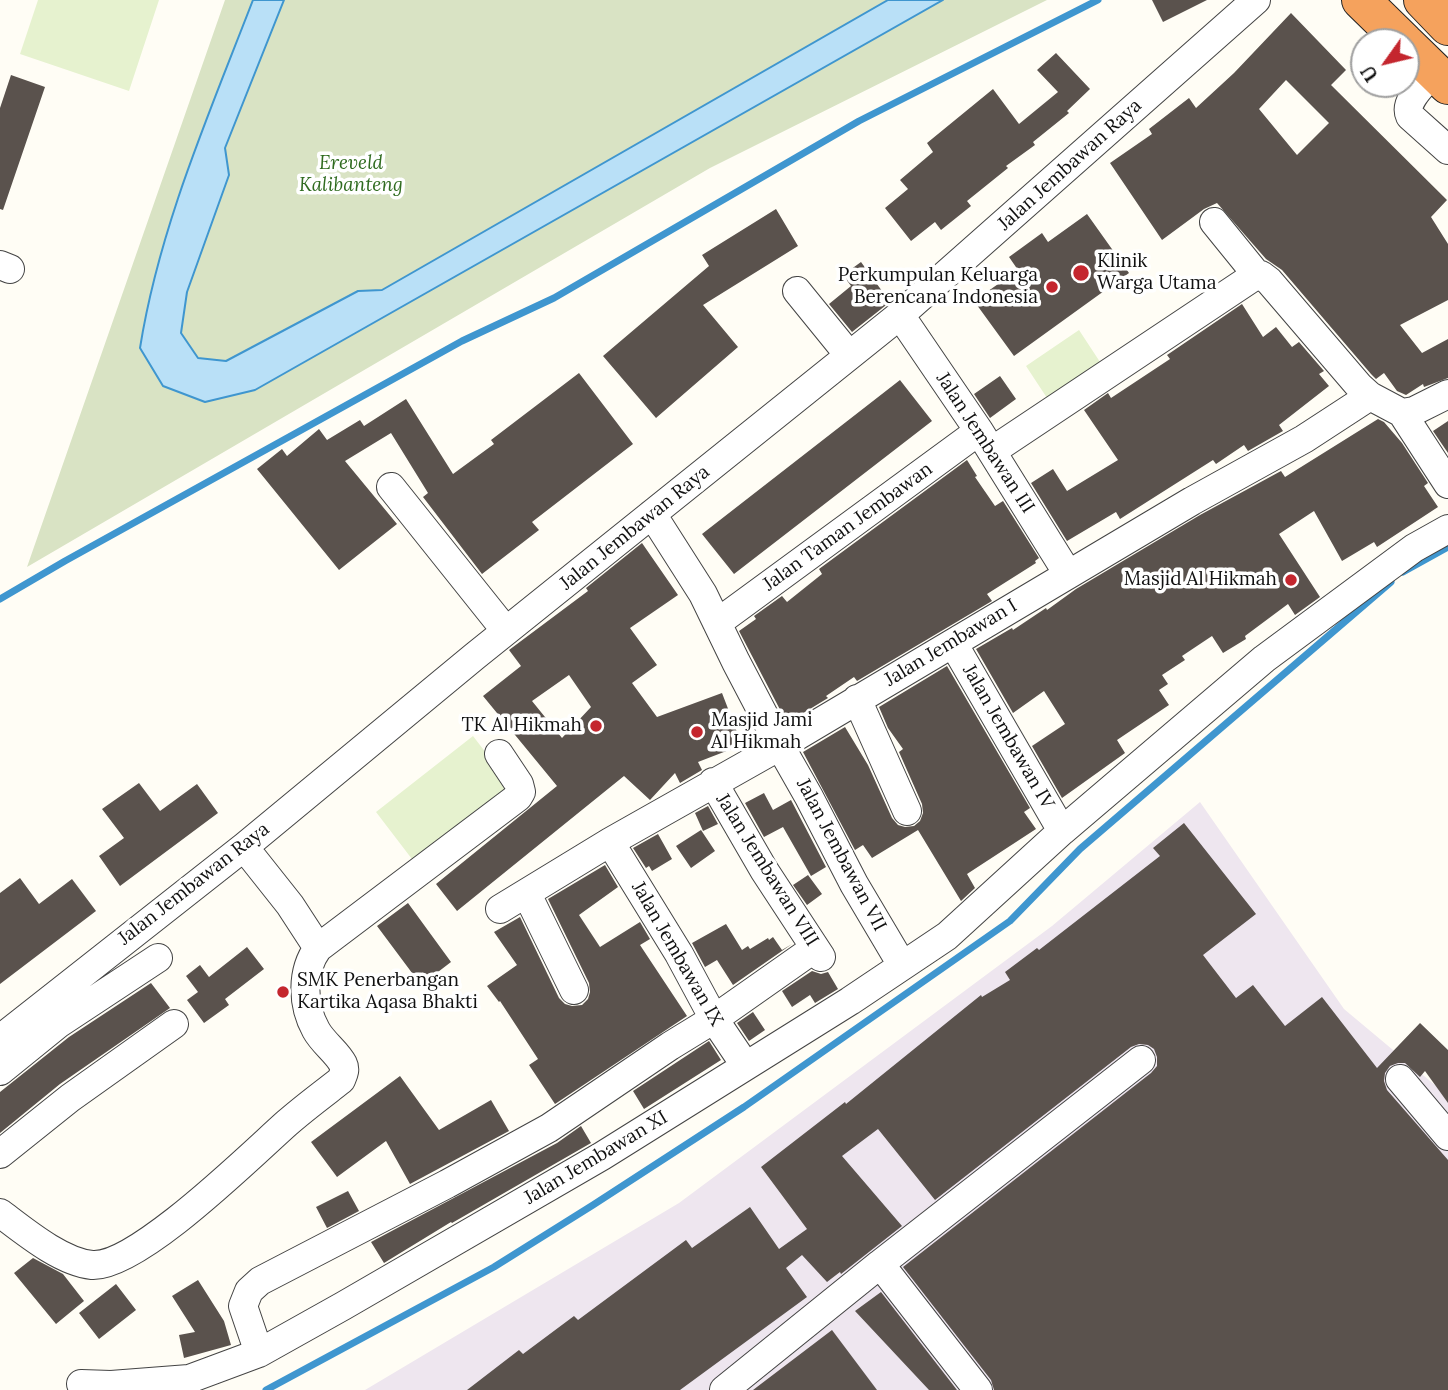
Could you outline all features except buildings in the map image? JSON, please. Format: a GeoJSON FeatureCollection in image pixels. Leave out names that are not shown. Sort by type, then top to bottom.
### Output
{"type":"FeatureCollection","features":[{"type":"Feature","properties":{"kind":"highway"},"geometry":{"type":"LineString","coordinates":[[1361,0],[1390,28]]}},
{"type":"Feature","properties":{"kind":"highway"},"geometry":{"type":"LineString","coordinates":[[1423,0],[1448,26]]}},
{"type":"Feature","properties":{"kind":"highway"},"geometry":{"type":"LineString","coordinates":[[1420,58],[1441,78]]}},
{"type":"Feature","properties":{"kind":"street","name":"Jalan Jembawan Raya"},"geometry":{"type":"LineString","coordinates":[[0,1039],[51,1013],[244,846],[506,631],[900,315],[1256,0]]}},
{"type":"Feature","properties":{"kind":"street"},"geometry":{"type":"LineString","coordinates":[[1441,78],[1409,103],[1408,110],[1410,116],[1448,150]]}},
{"type":"Feature","properties":{"kind":"street"},"geometry":{"type":"LineString","coordinates":[[1214,222],[1370,396],[1402,413],[1448,484]]}},
{"type":"Feature","properties":{"kind":"street","name":"Jalan Taman Jembawan"},"geometry":{"type":"LineString","coordinates":[[717,624],[986,441],[1259,275]]}},
{"type":"Feature","properties":{"kind":"street"},"geometry":{"type":"LineString","coordinates":[[797,290],[849,355]]}},
{"type":"Feature","properties":{"kind":"street","name":"Jalan Jembawan III"},"geometry":{"type":"LineString","coordinates":[[900,315],[986,441],[1068,574]]}},
{"type":"Feature","properties":{"kind":"street"},"geometry":{"type":"LineString","coordinates":[[1402,413],[1414,411],[1448,394]]}},
{"type":"Feature","properties":{"kind":"street","name":"Jalan Jembawan I"},"geometry":{"type":"LineString","coordinates":[[500,909],[1068,574],[1304,439],[1370,396]]}},
{"type":"Feature","properties":{"kind":"street"},"geometry":{"type":"LineString","coordinates":[[391,486],[506,631]]}},
{"type":"Feature","properties":{"kind":"street","name":"Jalan Jembawan VII"},"geometry":{"type":"LineString","coordinates":[[652,514],[704,594],[780,746],[854,884],[902,965]]}},
{"type":"Feature","properties":{"kind":"street"},"geometry":{"type":"LineString","coordinates":[[1062,831],[1264,659],[1414,548],[1448,529]]}},
{"type":"Feature","properties":{"kind":"street","name":"Jalan Jembawan IV"},"geometry":{"type":"LineString","coordinates":[[953,643],[1062,831]]}},
{"type":"Feature","properties":{"kind":"street"},"geometry":{"type":"LineString","coordinates":[[857,698],[907,811]]}},
{"type":"Feature","properties":{"kind":"street"},"geometry":{"type":"LineString","coordinates":[[0,1213],[41,1242],[76,1262],[95,1265],[116,1261],[176,1221],[342,1077],[343,1064],[316,1030],[306,1003],[306,974],[311,957],[318,948],[518,797],[521,792],[519,785],[499,754]]}},
{"type":"Feature","properties":{"kind":"street","name":"Jalan Jembawan VIII"},"geometry":{"type":"LineString","coordinates":[[713,782],[764,870],[818,953],[714,1019]]}},
{"type":"Feature","properties":{"kind":"street","name":"Jalan Jembawan XI"},"geometry":{"type":"LineString","coordinates":[[81,1384],[111,1385],[189,1379],[260,1353],[602,1156],[850,1001],[947,936],[1062,831]]}},
{"type":"Feature","properties":{"kind":"street","name":"Jalan Jembawan IX"},"geometry":{"type":"LineString","coordinates":[[610,842],[679,954],[714,1019],[745,1065]]}},
{"type":"Feature","properties":{"kind":"street"},"geometry":{"type":"LineString","coordinates":[[244,846],[277,887],[318,948]]}},
{"type":"Feature","properties":{"kind":"street"},"geometry":{"type":"LineString","coordinates":[[527,894],[575,990]]}},
{"type":"Feature","properties":{"kind":"street"},"geometry":{"type":"LineString","coordinates":[[0,1071],[51,1013],[158,958]]}},
{"type":"Feature","properties":{"kind":"street"},"geometry":{"type":"LineString","coordinates":[[260,1353],[243,1306],[249,1291],[260,1281],[549,1128],[714,1019]]}},
{"type":"Feature","properties":{"kind":"street"},"geometry":{"type":"LineString","coordinates":[[0,1154],[70,1098],[174,1024]]}},
{"type":"Feature","properties":{"kind":"street"},"geometry":{"type":"LineString","coordinates":[[724,1390],[1141,1060]]}},
{"type":"Feature","properties":{"kind":"street"},"geometry":{"type":"LineString","coordinates":[[1400,1079],[1448,1136]]}},
{"type":"Feature","properties":{"kind":"street"},"geometry":{"type":"LineString","coordinates":[[880,1264],[978,1390]]}},
{"type":"Feature","properties":{"kind":"shaded area"},"geometry":{"type":"Polygon","coordinates":[[[1200,802],[1344,1009],[1448,1096],[1448,1390],[365,1390],[679,1203],[1052,926],[1200,802]]]}},
{"type":"Feature","properties":{"kind":"green space"},"geometry":{"type":"Polygon","coordinates":[[[38,0],[159,0],[129,91],[20,54],[38,0]]]}},
{"type":"Feature","properties":{"kind":"green space","name":"Ereveld Kalibanteng"},"geometry":{"type":"Polygon","coordinates":[[[225,0],[1047,0],[710,168],[27,567],[225,0]]]}},
{"type":"Feature","properties":{"kind":"green space"},"geometry":{"type":"Polygon","coordinates":[[[1079,330],[1102,365],[1049,401],[1026,366],[1079,330]]]}},
{"type":"Feature","properties":{"kind":"green space"},"geometry":{"type":"Polygon","coordinates":[[[473,736],[513,788],[415,863],[376,812],[473,736]]]}},
{"type":"Feature","properties":{"kind":"water"},"geometry":{"type":"Polygon","coordinates":[[[253,0],[284,0],[225,148],[229,175],[187,292],[181,333],[198,358],[226,361],[358,291],[382,290],[888,0],[943,0],[255,390],[205,402],[163,386],[140,348],[159,259],[173,215],[253,0]]]}},
{"type":"Feature","properties":{"kind":"waterway"},"geometry":{"type":"LineString","coordinates":[[0,599],[462,341],[554,298],[859,121],[1098,0]]}},
{"type":"Feature","properties":{"kind":"waterway"},"geometry":{"type":"LineString","coordinates":[[1403,572],[1448,547]]}},
{"type":"Feature","properties":{"kind":"waterway"},"geometry":{"type":"LineString","coordinates":[[266,1390],[494,1267],[593,1205],[744,1107],[1010,921],[1080,849],[1391,582]]}},
{"type":"Feature","properties":{"kind":"place","name":"Klinik Warga Utama"},"geometry":{"type":"Point","coordinates":[1081,273]}},
{"type":"Feature","properties":{"kind":"place","name":"Perkumpulan Keluarga Berencana Indonesia"},"geometry":{"type":"Point","coordinates":[1052,287]}},
{"type":"Feature","properties":{"kind":"place","name":"Masjid Al Hikmah"},"geometry":{"type":"Point","coordinates":[1291,580]}},
{"type":"Feature","properties":{"kind":"place","name":"TK Al Hikmah"},"geometry":{"type":"Point","coordinates":[596,726]}},
{"type":"Feature","properties":{"kind":"place","name":"Masjid Jami Al Hikmah"},"geometry":{"type":"Point","coordinates":[697,732]}},
{"type":"Feature","properties":{"kind":"place","name":"SMK Penerbangan Kartika Aqasa Bhakti"},"geometry":{"type":"Point","coordinates":[283,992]}}]}
